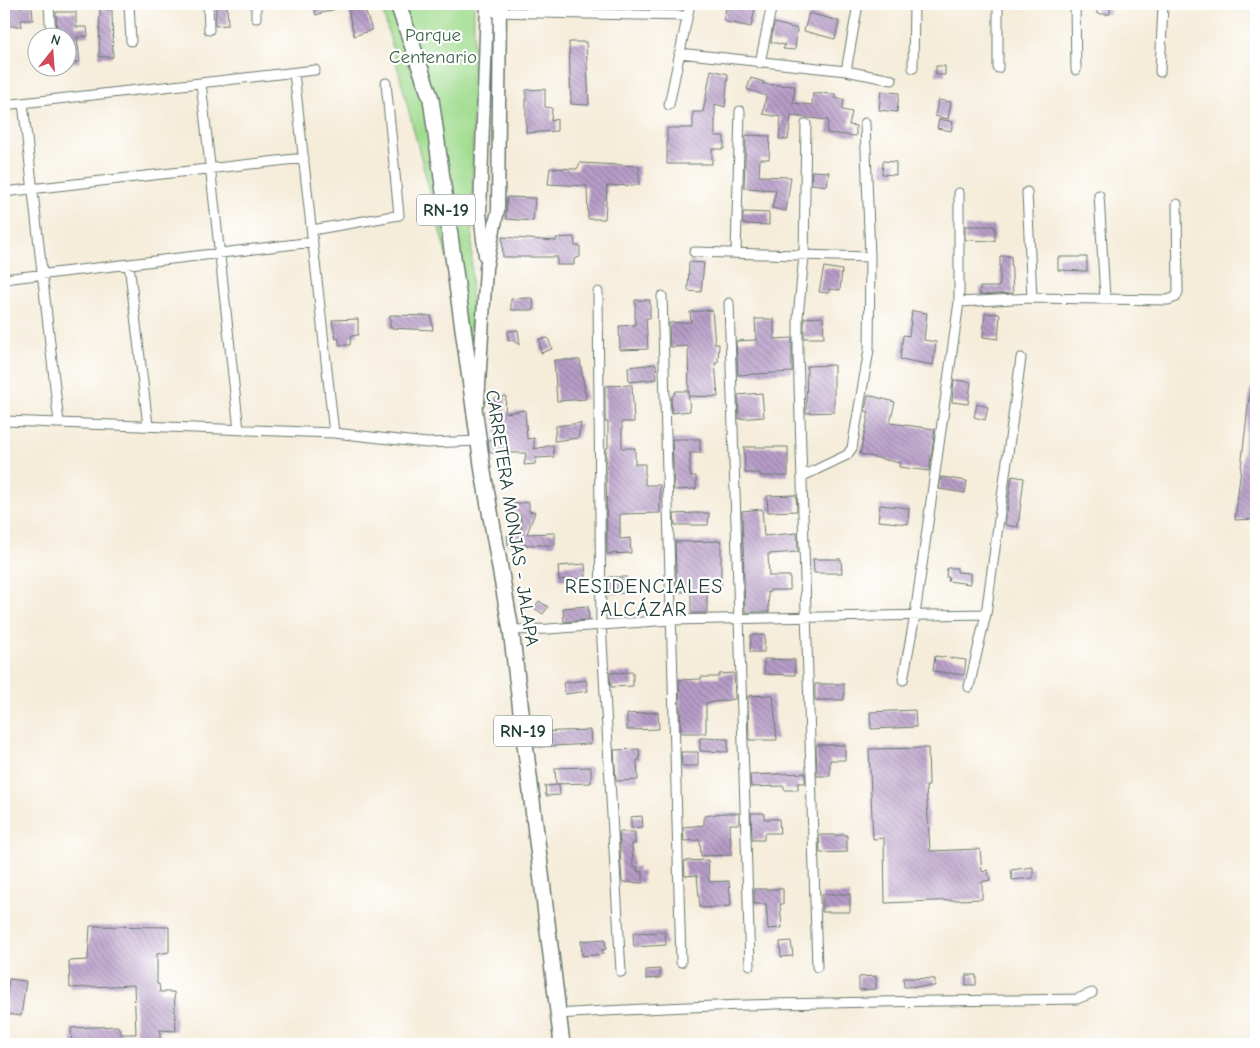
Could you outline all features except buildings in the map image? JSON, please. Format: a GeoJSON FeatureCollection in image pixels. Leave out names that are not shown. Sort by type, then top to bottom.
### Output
{"type":"FeatureCollection","features":[{"type":"Feature","properties":{"kind":"main road","name":"CARRETERA MONJAS - JALAPA"},"geometry":{"type":"LineString","coordinates":[[398,4],[431,99],[479,440],[511,630],[562,1044]]}},
{"type":"Feature","properties":{"kind":"street"},"geometry":{"type":"LineString","coordinates":[[49,4],[50,28]]}},
{"type":"Feature","properties":{"kind":"street"},"geometry":{"type":"LineString","coordinates":[[129,4],[131,41]]}},
{"type":"Feature","properties":{"kind":"street"},"geometry":{"type":"LineString","coordinates":[[208,4],[209,30]]}},
{"type":"Feature","properties":{"kind":"street"},"geometry":{"type":"LineString","coordinates":[[256,4],[256,18]]}},
{"type":"Feature","properties":{"kind":"street"},"geometry":{"type":"LineString","coordinates":[[614,4],[614,15]]}},
{"type":"Feature","properties":{"kind":"street"},"geometry":{"type":"LineString","coordinates":[[669,105],[690,4]]}},
{"type":"Feature","properties":{"kind":"street"},"geometry":{"type":"LineString","coordinates":[[760,63],[772,4]]}},
{"type":"Feature","properties":{"kind":"street"},"geometry":{"type":"LineString","coordinates":[[846,71],[858,4]]}},
{"type":"Feature","properties":{"kind":"street"},"geometry":{"type":"LineString","coordinates":[[913,68],[914,4]]}},
{"type":"Feature","properties":{"kind":"street"},"geometry":{"type":"LineString","coordinates":[[998,4],[998,68]]}},
{"type":"Feature","properties":{"kind":"street"},"geometry":{"type":"LineString","coordinates":[[1075,4],[1076,70]]}},
{"type":"Feature","properties":{"kind":"street"},"geometry":{"type":"LineString","coordinates":[[1160,72],[1163,4]]}},
{"type":"Feature","properties":{"kind":"street"},"geometry":{"type":"LineString","coordinates":[[486,268],[480,213],[487,8],[614,15],[688,16]]}},
{"type":"Feature","properties":{"kind":"street"},"geometry":{"type":"LineString","coordinates":[[476,420],[486,268],[498,210],[500,8]]}},
{"type":"Feature","properties":{"kind":"street"},"geometry":{"type":"LineString","coordinates":[[680,53],[846,71],[892,80]]}},
{"type":"Feature","properties":{"kind":"street"},"geometry":{"type":"LineString","coordinates":[[4,105],[315,70]]}},
{"type":"Feature","properties":{"kind":"street"},"geometry":{"type":"LineString","coordinates":[[294,73],[334,433]]}},
{"type":"Feature","properties":{"kind":"street"},"geometry":{"type":"LineString","coordinates":[[202,83],[239,430]]}},
{"type":"Feature","properties":{"kind":"street"},"geometry":{"type":"LineString","coordinates":[[312,230],[399,215],[386,83]]}},
{"type":"Feature","properties":{"kind":"street"},"geometry":{"type":"LineString","coordinates":[[24,103],[59,423]]}},
{"type":"Feature","properties":{"kind":"street"},"geometry":{"type":"LineString","coordinates":[[736,252],[740,111]]}},
{"type":"Feature","properties":{"kind":"street"},"geometry":{"type":"LineString","coordinates":[[803,476],[847,455],[852,448],[869,350],[870,257],[865,123]]}},
{"type":"Feature","properties":{"kind":"street"},"geometry":{"type":"LineString","coordinates":[[806,124],[804,256],[798,317],[817,967]]}},
{"type":"Feature","properties":{"kind":"street"},"geometry":{"type":"LineString","coordinates":[[4,192],[304,158]]}},
{"type":"Feature","properties":{"kind":"street"},"geometry":{"type":"LineString","coordinates":[[1027,192],[1032,298]]}},
{"type":"Feature","properties":{"kind":"street"},"geometry":{"type":"LineString","coordinates":[[903,680],[915,615],[959,302],[958,193]]}},
{"type":"Feature","properties":{"kind":"street"},"geometry":{"type":"LineString","coordinates":[[1099,195],[1104,298]]}},
{"type":"Feature","properties":{"kind":"street"},"geometry":{"type":"LineString","coordinates":[[959,302],[1032,298],[1168,300],[1176,297],[1178,292],[1177,204]]}},
{"type":"Feature","properties":{"kind":"street"},"geometry":{"type":"LineString","coordinates":[[4,279],[313,242]]}},
{"type":"Feature","properties":{"kind":"street"},"geometry":{"type":"LineString","coordinates":[[694,252],[870,257]]}},
{"type":"Feature","properties":{"kind":"street"},"geometry":{"type":"LineString","coordinates":[[129,264],[148,426]]}},
{"type":"Feature","properties":{"kind":"street"},"geometry":{"type":"LineString","coordinates":[[598,292],[601,624],[621,972]]}},
{"type":"Feature","properties":{"kind":"street"},"geometry":{"type":"LineString","coordinates":[[662,296],[681,962]]}},
{"type":"Feature","properties":{"kind":"street"},"geometry":{"type":"LineString","coordinates":[[730,303],[750,966]]}},
{"type":"Feature","properties":{"kind":"street"},"geometry":{"type":"LineString","coordinates":[[970,687],[986,614],[1021,358]]}},
{"type":"Feature","properties":{"kind":"street"},"geometry":{"type":"LineString","coordinates":[[4,422],[334,433],[427,443],[479,440]]}},
{"type":"Feature","properties":{"kind":"street"},"geometry":{"type":"LineString","coordinates":[[511,630],[548,630],[601,624],[670,620],[986,614]]}},
{"type":"Feature","properties":{"kind":"street"},"geometry":{"type":"LineString","coordinates":[[558,1014],[615,1010],[850,1003],[1077,999],[1092,994]]}},
{"type":"Feature","properties":{"kind":"green space","name":"Parque Centenario"},"geometry":{"type":"Polygon","coordinates":[[[381,4],[474,4],[471,351],[381,4]]]}},
{"type":"Feature","properties":{"kind":"district","name":"RESIDENCIALES ALCÁZAR"},"geometry":{"type":"Point","coordinates":[644,598]}}]}
